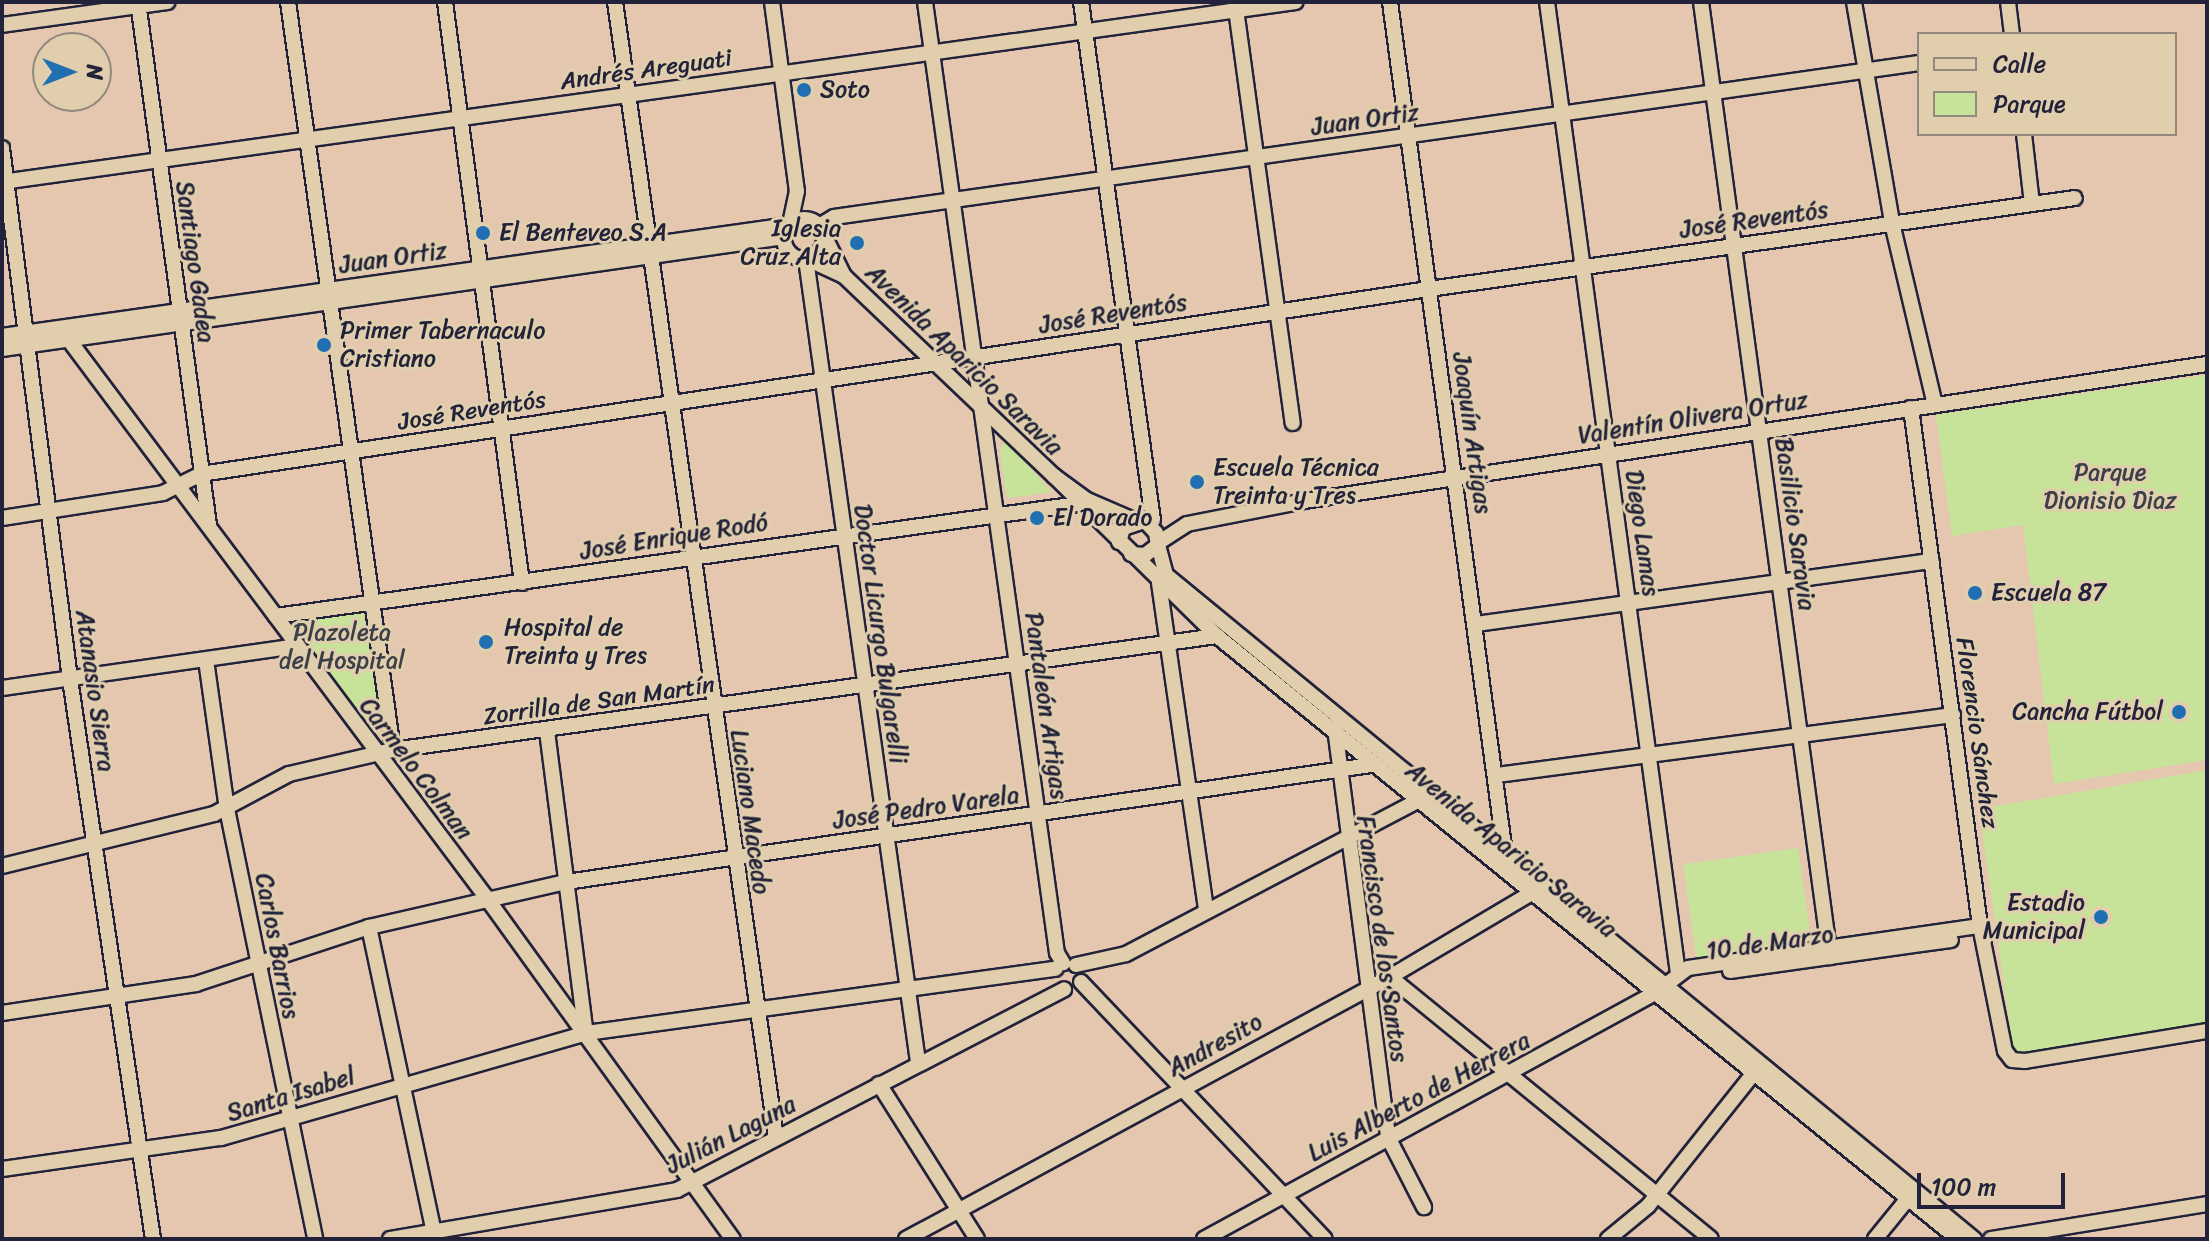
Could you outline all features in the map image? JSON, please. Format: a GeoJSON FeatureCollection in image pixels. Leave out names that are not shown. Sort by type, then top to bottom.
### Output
{"type":"FeatureCollection","features":[{"type":"Feature","properties":{"kind":"street"},"geometry":{"type":"LineString","coordinates":[[2,25],[167,2]]}},
{"type":"Feature","properties":{"kind":"street"},"geometry":{"type":"LineString","coordinates":[[288,2],[393,750]]}},
{"type":"Feature","properties":{"kind":"street"},"geometry":{"type":"LineString","coordinates":[[445,2],[484,274],[522,583]]}},
{"type":"Feature","properties":{"kind":"street","name":"Luciano Macedo"},"geometry":{"type":"LineString","coordinates":[[615,2],[755,1010],[776,1137]]}},
{"type":"Feature","properties":{"kind":"street"},"geometry":{"type":"LineString","coordinates":[[772,2],[797,191],[788,229],[788,252],[807,259],[821,250],[819,227],[805,219],[788,229]]}},
{"type":"Feature","properties":{"kind":"street","name":"Pantaleón Artigas"},"geometry":{"type":"LineString","coordinates":[[925,2],[986,455],[1039,815],[1071,971],[1054,979],[1064,989]]}},
{"type":"Feature","properties":{"kind":"street"},"geometry":{"type":"LineString","coordinates":[[1081,2],[1149,496],[1144,521],[1158,544],[1145,555],[1131,554]]}},
{"type":"Feature","properties":{"kind":"street","name":"Andrés Areguati"},"geometry":{"type":"LineString","coordinates":[[4,182],[782,74],[1235,6],[1296,2]]}},
{"type":"Feature","properties":{"kind":"street","name":"Joaquín Artigas"},"geometry":{"type":"LineString","coordinates":[[1390,2],[1497,775],[1504,863]]}},
{"type":"Feature","properties":{"kind":"street","name":"Diego Lamas"},"geometry":{"type":"LineString","coordinates":[[1547,2],[1678,974]]}},
{"type":"Feature","properties":{"kind":"street","name":"Basilicio Saravia"},"geometry":{"type":"LineString","coordinates":[[1701,2],[1830,951]]}},
{"type":"Feature","properties":{"kind":"street"},"geometry":{"type":"LineString","coordinates":[[1854,2],[1892,223],[1935,405]]}},
{"type":"Feature","properties":{"kind":"street"},"geometry":{"type":"LineString","coordinates":[[2008,2],[2012,32]]}},
{"type":"Feature","properties":{"kind":"street","name":"Santiago Gadea"},"geometry":{"type":"LineString","coordinates":[[138,4],[210,528]]}},
{"type":"Feature","properties":{"kind":"street"},"geometry":{"type":"LineString","coordinates":[[1235,6],[1293,423]]}},
{"type":"Feature","properties":{"kind":"street","name":"Juan Ortiz"},"geometry":{"type":"LineString","coordinates":[[819,227],[834,217],[1917,63]]}},
{"type":"Feature","properties":{"kind":"street"},"geometry":{"type":"LineString","coordinates":[[2024,136],[2032,204]]}},
{"type":"Feature","properties":{"kind":"street","name":"Atanasio Sierra"},"geometry":{"type":"LineString","coordinates":[[2,148],[70,679],[153,1239]]}},
{"type":"Feature","properties":{"kind":"street","name":"Avenida Aparicio Saravia"},"geometry":{"type":"LineString","coordinates":[[797,191],[844,276]]}},
{"type":"Feature","properties":{"kind":"street","name":"José Reventós"},"geometry":{"type":"LineString","coordinates":[[2,518],[163,493],[201,474],[1429,289],[2075,198]]}},
{"type":"Feature","properties":{"kind":"street","name":"Juan Ortiz"},"geometry":{"type":"LineString","coordinates":[[2,336],[26,339],[64,334],[788,229]]}},
{"type":"Feature","properties":{"kind":"street","name":"Avenida Aparicio Saravia"},"geometry":{"type":"LineString","coordinates":[[807,259],[844,276],[937,362],[1054,476],[1078,504],[1217,636],[1337,726],[1371,765],[1424,797]]}},
{"type":"Feature","properties":{"kind":"street","name":"Doctor Licurgo Bulgarelli"},"geometry":{"type":"LineString","coordinates":[[807,259],[918,1062]]}},
{"type":"Feature","properties":{"kind":"street","name":"Carmelo Colman"},"geometry":{"type":"LineString","coordinates":[[64,334],[486,897],[733,1239]]}},
{"type":"Feature","properties":{"kind":"street","name":"Juan Ortiz"},"geometry":{"type":"LineString","coordinates":[[2,349],[26,339]]}},
{"type":"Feature","properties":{"kind":"street","name":"Valentín Olivera Ortuz"},"geometry":{"type":"LineString","coordinates":[[1144,521],[1187,524],[1457,476],[2207,364]]}},
{"type":"Feature","properties":{"kind":"street","name":"Florencio Sánchez"},"geometry":{"type":"LineString","coordinates":[[1911,408],[1981,931],[1999,1038],[2012,1060],[2207,1031]]}},
{"type":"Feature","properties":{"kind":"street"},"geometry":{"type":"LineString","coordinates":[[986,455],[1001,426]]}},
{"type":"Feature","properties":{"kind":"street","name":"Avenida Aparicio Saravia"},"geometry":{"type":"LineString","coordinates":[[1054,476],[1087,500],[1144,521]]}},
{"type":"Feature","properties":{"kind":"street","name":"José Enrique Rodó"},"geometry":{"type":"LineString","coordinates":[[276,616],[373,605],[995,512],[1078,504]]}},
{"type":"Feature","properties":{"kind":"street"},"geometry":{"type":"LineString","coordinates":[[1119,542],[1123,528],[1144,521]]}},
{"type":"Feature","properties":{"kind":"street","name":"Valentín Olivera Ortuz"},"geometry":{"type":"LineString","coordinates":[[1158,544],[1187,524]]}},
{"type":"Feature","properties":{"kind":"street","name":"Avenida Aparicio Saravia"},"geometry":{"type":"LineString","coordinates":[[1158,544],[1166,575],[1337,726],[1913,1192],[1957,1232],[1974,1239]]}},
{"type":"Feature","properties":{"kind":"street"},"geometry":{"type":"LineString","coordinates":[[1476,624],[1932,561]]}},
{"type":"Feature","properties":{"kind":"street"},"geometry":{"type":"LineString","coordinates":[[1159,583],[1206,911]]}},
{"type":"Feature","properties":{"kind":"street","name":"Zorrilla de San Martín"},"geometry":{"type":"LineString","coordinates":[[2,866],[96,845],[227,809],[289,774],[393,750],[1217,636]]}},
{"type":"Feature","properties":{"kind":"street"},"geometry":{"type":"LineString","coordinates":[[2,688],[298,646]]}},
{"type":"Feature","properties":{"kind":"street","name":"Carlos Barrios"},"geometry":{"type":"LineString","coordinates":[[206,660],[227,809],[315,1239]]}},
{"type":"Feature","properties":{"kind":"street"},"geometry":{"type":"LineString","coordinates":[[1497,775],[1953,715]]}},
{"type":"Feature","properties":{"kind":"street","name":"Francisco de los Santos"},"geometry":{"type":"LineString","coordinates":[[1337,726],[1337,770],[1388,1137],[1424,1207]]}},
{"type":"Feature","properties":{"kind":"street"},"geometry":{"type":"LineString","coordinates":[[547,731],[586,1033]]}},
{"type":"Feature","properties":{"kind":"street","name":"José Pedro Varela"},"geometry":{"type":"LineString","coordinates":[[2,1013],[196,984],[369,927],[486,897],[566,882],[1189,794],[1371,765]]}},
{"type":"Feature","properties":{"kind":"street"},"geometry":{"type":"LineString","coordinates":[[1325,1239],[1071,971],[1126,954],[1424,797]]}},
{"type":"Feature","properties":{"kind":"street","name":"Andresito"},"geometry":{"type":"LineString","coordinates":[[906,1239],[1390,977],[1537,890]]}},
{"type":"Feature","properties":{"kind":"street"},"geometry":{"type":"LineString","coordinates":[[369,927],[434,1232]]}},
{"type":"Feature","properties":{"kind":"street","name":"10 de Marzo"},"geometry":{"type":"LineString","coordinates":[[1678,974],[1981,931]]}},
{"type":"Feature","properties":{"kind":"street","name":"Santa Isabel"},"geometry":{"type":"LineString","coordinates":[[2,1169],[221,1138],[586,1033],[907,986],[1071,971]]}},
{"type":"Feature","properties":{"kind":"street","name":"Julián Laguna"},"geometry":{"type":"LineString","coordinates":[[390,1239],[418,1237],[693,1183],[918,1062],[1064,989],[1071,971]]}},
{"type":"Feature","properties":{"kind":"street","name":"Luis Alberto de Herrera"},"geometry":{"type":"LineString","coordinates":[[1204,1239],[1507,1074],[1659,988],[1678,974]]}},
{"type":"Feature","properties":{"kind":"street"},"geometry":{"type":"LineString","coordinates":[[1390,977],[1711,1239]]}},
{"type":"Feature","properties":{"kind":"street"},"geometry":{"type":"LineString","coordinates":[[1608,1239],[1656,1196],[1758,1068]]}},
{"type":"Feature","properties":{"kind":"street"},"geometry":{"type":"LineString","coordinates":[[879,1084],[977,1239]]}},
{"type":"Feature","properties":{"kind":"street"},"geometry":{"type":"LineString","coordinates":[[1875,1239],[1913,1192]]}},
{"type":"Feature","properties":{"kind":"street"},"geometry":{"type":"LineString","coordinates":[[1991,1239],[2207,1204]]}},
{"type":"Feature","properties":{"kind":"green space","name":"Parque Dionisio Diaz"},"geometry":{"type":"Polygon","coordinates":[[[2207,375],[2207,760],[2054,784],[2023,525],[1952,536],[1936,415],[2207,375]]]}},
{"type":"Feature","properties":{"kind":"green space"},"geometry":{"type":"Polygon","coordinates":[[[1005,440],[1052,492],[1007,498],[1000,453],[1005,440]]]}},
{"type":"Feature","properties":{"kind":"green space","name":"Plazoleta del Hospital"},"geometry":{"type":"Polygon","coordinates":[[[363,613],[383,724],[378,731],[370,731],[294,630],[302,621],[363,613]]]}},
{"type":"Feature","properties":{"kind":"green space","name":"Estadio Municipal"},"geometry":{"type":"Polygon","coordinates":[[[2207,770],[2207,1023],[2014,1054],[1979,809],[2207,770]]]}},
{"type":"Feature","properties":{"kind":"green space"},"geometry":{"type":"Polygon","coordinates":[[[1798,848],[1811,942],[1696,958],[1683,864],[1798,848]]]}},
{"type":"Feature","properties":{"kind":"place","name":"Soto"},"geometry":{"type":"Point","coordinates":[804,90]}},
{"type":"Feature","properties":{"kind":"place","name":"El Benteveo S.A"},"geometry":{"type":"Point","coordinates":[483,233]}},
{"type":"Feature","properties":{"kind":"place","name":"Iglesia Cruz Alta"},"geometry":{"type":"Point","coordinates":[857,243]}},
{"type":"Feature","properties":{"kind":"place","name":"Primer Tabernaculo Cristiano"},"geometry":{"type":"Point","coordinates":[324,345]}},
{"type":"Feature","properties":{"kind":"place","name":"Escuela Técnica Treinta y Tres"},"geometry":{"type":"Point","coordinates":[1197,482]}},
{"type":"Feature","properties":{"kind":"place","name":"El Dorado"},"geometry":{"type":"Point","coordinates":[1037,518]}},
{"type":"Feature","properties":{"kind":"place","name":"Escuela 87"},"geometry":{"type":"Point","coordinates":[1975,593]}},
{"type":"Feature","properties":{"kind":"place","name":"Hospital de Treinta y Tres"},"geometry":{"type":"Point","coordinates":[486,642]}},
{"type":"Feature","properties":{"kind":"place","name":"Cancha Fútbol"},"geometry":{"type":"Point","coordinates":[2179,712]}},
{"type":"Feature","properties":{"kind":"place","name":"Estadio Municipal"},"geometry":{"type":"Point","coordinates":[2101,917]}}]}
